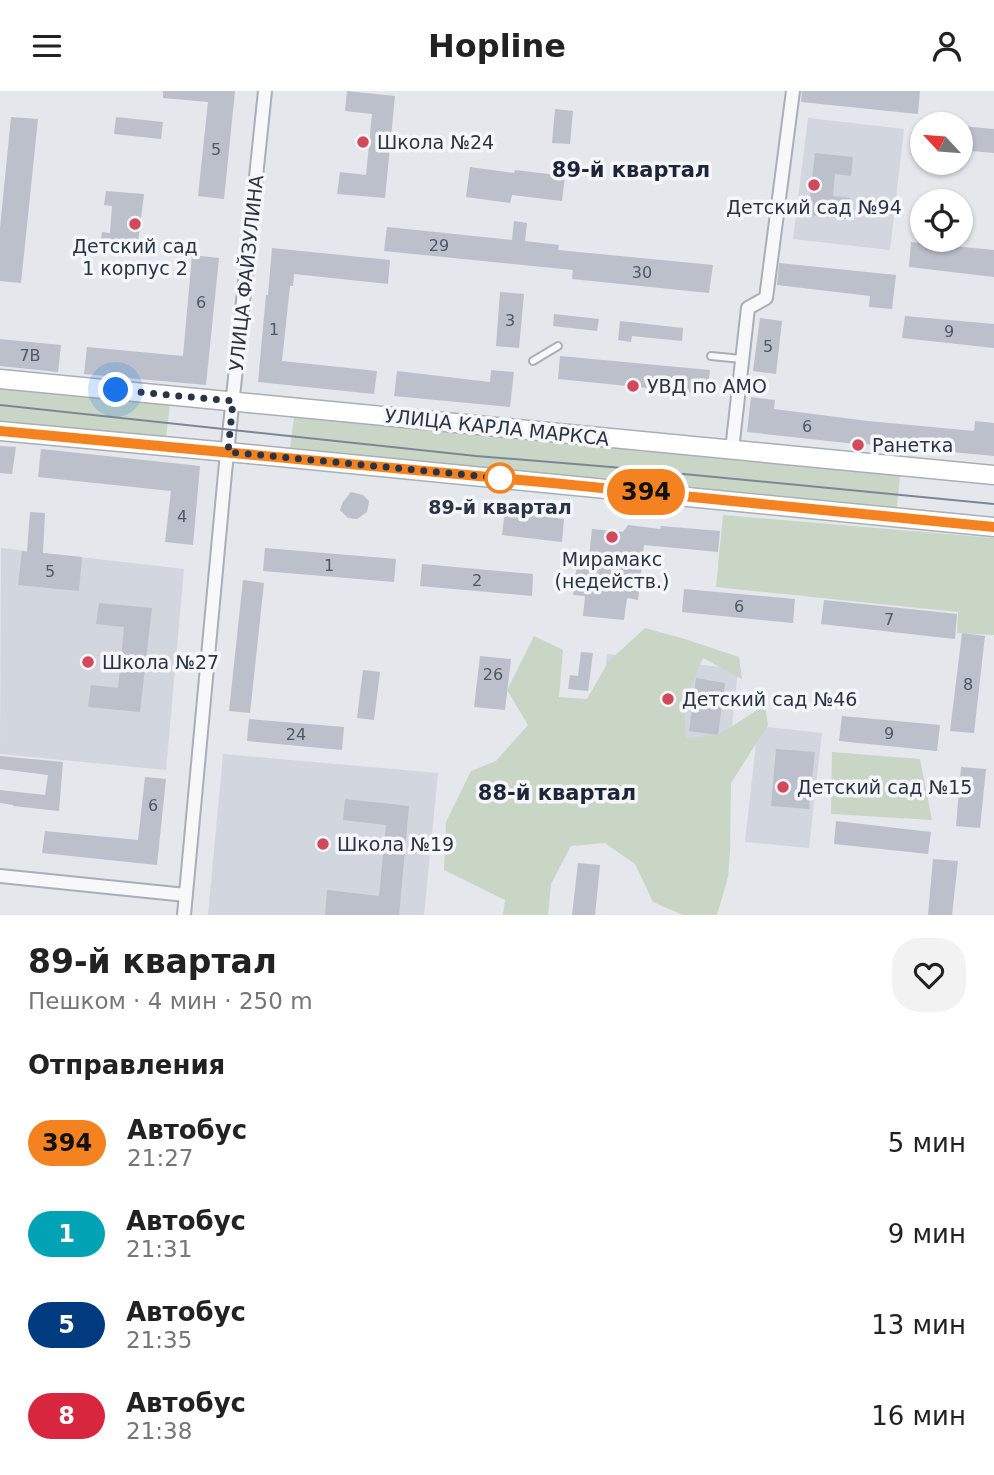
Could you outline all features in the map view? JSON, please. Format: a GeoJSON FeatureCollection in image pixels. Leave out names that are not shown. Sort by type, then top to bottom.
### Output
{"type":"FeatureCollection","features":[{"type":"Feature","properties":{"kind":"main road","name":"УЛИЦА КАРЛА МАРКСА"},"geometry":{"type":"LineString","coordinates":[[0,379],[994,475]]}},
{"type":"Feature","properties":{"kind":"main road"},"geometry":{"type":"LineString","coordinates":[[0,431],[994,527]]}},
{"type":"Feature","properties":{"kind":"street","name":"УЛИЦА ФАЙЗУЛИНА"},"geometry":{"type":"LineString","coordinates":[[184,915],[265,91]]}},
{"type":"Feature","properties":{"kind":"street"},"geometry":{"type":"LineString","coordinates":[[732,450],[748,308],[766,298],[793,91]]}},
{"type":"Feature","properties":{"kind":"street"},"geometry":{"type":"LineString","coordinates":[[0,876],[186,895]]}},
{"type":"Feature","properties":{"kind":"lane"},"geometry":{"type":"LineString","coordinates":[[533,361],[558,346]]}},
{"type":"Feature","properties":{"kind":"lane"},"geometry":{"type":"LineString","coordinates":[[711,356],[742,359]]}},
{"type":"Feature","properties":{"kind":"shaded area"},"geometry":{"type":"Polygon","coordinates":[[[808,118],[904,129],[890,250],[793,239],[808,118]]]}},
{"type":"Feature","properties":{"kind":"shaded area","name":"Школа №27"},"geometry":{"type":"Polygon","coordinates":[[[1,548],[184,569],[166,770],[0,754],[1,548]]]}},
{"type":"Feature","properties":{"kind":"shaded area","name":"Детский сад №46"},"geometry":{"type":"Polygon","coordinates":[[[607,654],[738,669],[730,745],[598,730],[607,654]]]}},
{"type":"Feature","properties":{"kind":"shaded area","name":"Детский сад №15"},"geometry":{"type":"Polygon","coordinates":[[[758,726],[822,733],[809,848],[745,842],[758,726]]]}},
{"type":"Feature","properties":{"kind":"shaded area","name":"Школа №19"},"geometry":{"type":"Polygon","coordinates":[[[223,754],[438,773],[424,915],[208,915],[223,754]]]}},
{"type":"Feature","properties":{"kind":"green space"},"geometry":{"type":"Polygon","coordinates":[[[0,388],[170,404],[166,437],[0,421],[0,388]]]}},
{"type":"Feature","properties":{"kind":"green space"},"geometry":{"type":"Polygon","coordinates":[[[294,417],[900,475],[897,507],[290,449],[294,417]]]}},
{"type":"Feature","properties":{"kind":"green space"},"geometry":{"type":"Polygon","coordinates":[[[723,515],[994,538],[994,635],[957,633],[958,612],[716,587],[723,515]]]}},
{"type":"Feature","properties":{"kind":"green space"},"geometry":{"type":"Polygon","coordinates":[[[645,628],[739,657],[742,679],[703,658],[684,703],[686,738],[718,735],[765,705],[768,725],[731,783],[728,877],[717,915],[683,915],[653,902],[635,864],[605,843],[571,846],[551,884],[548,915],[503,915],[505,900],[444,870],[446,822],[471,771],[496,761],[528,725],[507,690],[534,636],[563,650],[559,697],[587,699],[609,661],[645,628]]]}},
{"type":"Feature","properties":{"kind":"green space"},"geometry":{"type":"Polygon","coordinates":[[[832,752],[920,759],[932,820],[831,814],[832,752]]]}},
{"type":"Feature","properties":{"kind":"building"},"geometry":{"type":"Polygon","coordinates":[[[163,91],[235,91],[224,199],[198,196],[208,102],[163,98],[163,91]]]}},
{"type":"Feature","properties":{"kind":"building"},"geometry":{"type":"Polygon","coordinates":[[[347,91],[395,96],[385,198],[337,194],[340,172],[366,175],[372,114],[345,111],[347,91]]]}},
{"type":"Feature","properties":{"kind":"building"},"geometry":{"type":"Polygon","coordinates":[[[802,91],[920,91],[918,112],[910,113],[801,102],[802,91]]]}},
{"type":"Feature","properties":{"kind":"building"},"geometry":{"type":"Polygon","coordinates":[[[555,109],[573,111],[570,144],[552,143],[555,109]]]}},
{"type":"Feature","properties":{"kind":"building"},"geometry":{"type":"Polygon","coordinates":[[[11,117],[38,119],[21,283],[0,281],[0,228],[11,117]]]}},
{"type":"Feature","properties":{"kind":"building"},"geometry":{"type":"Polygon","coordinates":[[[116,117],[163,122],[161,139],[114,134],[116,117]]]}},
{"type":"Feature","properties":{"kind":"building"},"geometry":{"type":"Polygon","coordinates":[[[973,127],[994,129],[994,153],[973,151],[973,127]]]}},
{"type":"Feature","properties":{"kind":"building"},"geometry":{"type":"Polygon","coordinates":[[[815,153],[853,157],[851,176],[835,174],[833,196],[850,198],[847,219],[808,215],[815,153]]]}},
{"type":"Feature","properties":{"kind":"building"},"geometry":{"type":"Polygon","coordinates":[[[470,167],[565,176],[562,201],[512,195],[510,203],[466,197],[470,167]]]}},
{"type":"Feature","properties":{"kind":"building"},"geometry":{"type":"Polygon","coordinates":[[[106,191],[144,194],[137,251],[100,248],[102,232],[110,233],[112,206],[104,205],[106,191]]]}},
{"type":"Feature","properties":{"kind":"building"},"geometry":{"type":"Polygon","coordinates":[[[514,221],[527,223],[525,241],[559,245],[558,250],[713,265],[709,293],[572,279],[573,270],[384,251],[387,227],[512,240],[514,221]]]}},
{"type":"Feature","properties":{"kind":"building"},"geometry":{"type":"Polygon","coordinates":[[[272,248],[390,260],[388,284],[294,274],[293,286],[290,286],[282,361],[377,371],[374,394],[258,382],[272,248]]]}},
{"type":"Feature","properties":{"kind":"building"},"geometry":{"type":"Polygon","coordinates":[[[973,248],[994,250],[994,277],[909,267],[910,252],[973,252],[973,248]]]}},
{"type":"Feature","properties":{"kind":"building"},"geometry":{"type":"Polygon","coordinates":[[[192,255],[219,258],[206,385],[84,374],[87,347],[183,356],[192,255]]]}},
{"type":"Feature","properties":{"kind":"building"},"geometry":{"type":"Polygon","coordinates":[[[779,263],[896,275],[892,309],[869,307],[870,296],[777,285],[779,263]]]}},
{"type":"Feature","properties":{"kind":"building"},"geometry":{"type":"Polygon","coordinates":[[[500,292],[524,294],[519,348],[496,346],[500,292]]]}},
{"type":"Feature","properties":{"kind":"building"},"geometry":{"type":"Polygon","coordinates":[[[554,314],[599,319],[597,331],[553,326],[554,314]]]}},
{"type":"Feature","properties":{"kind":"building"},"geometry":{"type":"Polygon","coordinates":[[[905,316],[994,324],[994,348],[902,338],[905,316]]]}},
{"type":"Feature","properties":{"kind":"building"},"geometry":{"type":"Polygon","coordinates":[[[760,318],[782,321],[776,374],[753,371],[760,318]]]}},
{"type":"Feature","properties":{"kind":"building"},"geometry":{"type":"Polygon","coordinates":[[[620,321],[683,328],[682,341],[632,336],[631,342],[618,340],[620,321]]]}},
{"type":"Feature","properties":{"kind":"building"},"geometry":{"type":"Polygon","coordinates":[[[0,339],[61,345],[58,372],[0,366],[0,339]]]}},
{"type":"Feature","properties":{"kind":"building"},"geometry":{"type":"Polygon","coordinates":[[[560,356],[710,370],[707,394],[558,379],[560,356]]]}},
{"type":"Feature","properties":{"kind":"building"},"geometry":{"type":"Polygon","coordinates":[[[491,370],[514,372],[510,407],[394,396],[397,371],[490,382],[491,370]]]}},
{"type":"Feature","properties":{"kind":"building"},"geometry":{"type":"Polygon","coordinates":[[[751,397],[775,400],[774,409],[868,421],[974,431],[975,421],[994,423],[994,456],[747,432],[751,397]]]}},
{"type":"Feature","properties":{"kind":"building"},"geometry":{"type":"Polygon","coordinates":[[[0,446],[16,447],[12,474],[0,473],[0,446]]]}},
{"type":"Feature","properties":{"kind":"building"},"geometry":{"type":"Polygon","coordinates":[[[41,449],[200,466],[193,545],[165,542],[171,491],[38,477],[41,449]]]}},
{"type":"Feature","properties":{"kind":"building"},"geometry":{"type":"Polygon","coordinates":[[[351,492],[363,495],[369,501],[367,512],[357,519],[348,518],[340,510],[351,492]]]}},
{"type":"Feature","properties":{"kind":"building"},"geometry":{"type":"Polygon","coordinates":[[[505,511],[564,519],[562,542],[502,535],[505,511]]]}},
{"type":"Feature","properties":{"kind":"building"},"geometry":{"type":"Polygon","coordinates":[[[30,512],[45,513],[43,553],[82,557],[79,591],[18,585],[22,551],[27,552],[30,512]]]}},
{"type":"Feature","properties":{"kind":"building"},"geometry":{"type":"Polygon","coordinates":[[[628,525],[720,531],[718,552],[644,545],[638,600],[627,598],[624,620],[583,616],[585,596],[573,595],[577,564],[588,566],[592,529],[623,532],[628,525]]]}},
{"type":"Feature","properties":{"kind":"building"},"geometry":{"type":"Polygon","coordinates":[[[265,548],[396,559],[394,582],[263,571],[265,548]]]}},
{"type":"Feature","properties":{"kind":"building"},"geometry":{"type":"Polygon","coordinates":[[[422,564],[533,574],[532,596],[420,586],[422,564]]]}},
{"type":"Feature","properties":{"kind":"building"},"geometry":{"type":"Polygon","coordinates":[[[243,580],[264,583],[250,713],[229,711],[243,580]]]}},
{"type":"Feature","properties":{"kind":"building"},"geometry":{"type":"Polygon","coordinates":[[[684,589],[795,599],[793,623],[682,612],[684,589]]]}},
{"type":"Feature","properties":{"kind":"building"},"geometry":{"type":"Polygon","coordinates":[[[824,600],[957,614],[955,639],[821,624],[824,600]]]}},
{"type":"Feature","properties":{"kind":"building"},"geometry":{"type":"Polygon","coordinates":[[[99,603],[152,608],[140,712],[88,707],[91,685],[118,688],[124,627],[96,624],[99,603]]]}},
{"type":"Feature","properties":{"kind":"building"},"geometry":{"type":"Polygon","coordinates":[[[962,633],[985,636],[974,733],[950,731],[962,633]]]}},
{"type":"Feature","properties":{"kind":"building"},"geometry":{"type":"Polygon","coordinates":[[[581,652],[593,653],[588,691],[568,689],[570,675],[578,676],[581,652]]]}},
{"type":"Feature","properties":{"kind":"building"},"geometry":{"type":"Polygon","coordinates":[[[480,656],[511,659],[505,710],[474,707],[480,656]]]}},
{"type":"Feature","properties":{"kind":"building"},"geometry":{"type":"Polygon","coordinates":[[[363,670],[380,672],[374,720],[357,718],[363,670]]]}},
{"type":"Feature","properties":{"kind":"building"},"geometry":{"type":"Polygon","coordinates":[[[696,678],[725,683],[718,735],[689,731],[696,678]]]}},
{"type":"Feature","properties":{"kind":"building"},"geometry":{"type":"Polygon","coordinates":[[[842,716],[940,725],[937,751],[839,741],[842,716]]]}},
{"type":"Feature","properties":{"kind":"building"},"geometry":{"type":"Polygon","coordinates":[[[249,719],[344,727],[342,750],[247,741],[249,719]]]}},
{"type":"Feature","properties":{"kind":"building"},"geometry":{"type":"Polygon","coordinates":[[[776,749],[815,752],[809,809],[771,806],[776,749]]]}},
{"type":"Feature","properties":{"kind":"building"},"geometry":{"type":"Polygon","coordinates":[[[0,756],[63,762],[59,811],[0,803],[0,790],[45,795],[48,775],[0,769],[0,756]]]}},
{"type":"Feature","properties":{"kind":"building"},"geometry":{"type":"Polygon","coordinates":[[[961,767],[986,769],[980,828],[956,826],[961,767]]]}},
{"type":"Feature","properties":{"kind":"building"},"geometry":{"type":"Polygon","coordinates":[[[145,777],[166,779],[157,865],[42,853],[45,831],[138,840],[145,777]]]}},
{"type":"Feature","properties":{"kind":"building"},"geometry":{"type":"Polygon","coordinates":[[[345,799],[409,806],[399,915],[325,915],[327,890],[379,896],[386,825],[343,820],[345,799]]]}},
{"type":"Feature","properties":{"kind":"building"},"geometry":{"type":"Polygon","coordinates":[[[836,821],[931,832],[928,854],[834,844],[836,821]]]}},
{"type":"Feature","properties":{"kind":"building"},"geometry":{"type":"Polygon","coordinates":[[[933,859],[958,861],[952,915],[928,915],[933,859]]]}},
{"type":"Feature","properties":{"kind":"building"},"geometry":{"type":"Polygon","coordinates":[[[578,863],[600,865],[595,915],[572,915],[578,863]]]}},
{"type":"Feature","properties":{"kind":"tram line"},"geometry":{"type":"LineString","coordinates":[[0,405],[476,456],[994,504]]}},
{"type":"Feature","properties":{"kind":"bus line","name":"394"},"geometry":{"type":"LineString","coordinates":[[0,431],[994,527]]}},
{"type":"Feature","properties":{"kind":"place","name":"Школа №24"},"geometry":{"type":"Point","coordinates":[363,142]}},
{"type":"Feature","properties":{"kind":"place","name":"Детский сад №94"},"geometry":{"type":"Point","coordinates":[814,185]}},
{"type":"Feature","properties":{"kind":"place","name":"Детский сад 1 корпус 2"},"geometry":{"type":"Point","coordinates":[135,224]}},
{"type":"Feature","properties":{"kind":"place","name":"УВД по АМО"},"geometry":{"type":"Point","coordinates":[633,386]}},
{"type":"Feature","properties":{"kind":"place","name":"Ранетка"},"geometry":{"type":"Point","coordinates":[858,445]}},
{"type":"Feature","properties":{"kind":"place","name":"89-й квартал"},"geometry":{"type":"Point","coordinates":[500,478]}},
{"type":"Feature","properties":{"kind":"place","name":"Мирамакс (недейств.)"},"geometry":{"type":"Point","coordinates":[612,537]}},
{"type":"Feature","properties":{"kind":"place","name":"Школа №27"},"geometry":{"type":"Point","coordinates":[88,662]}},
{"type":"Feature","properties":{"kind":"place","name":"Детский сад №46"},"geometry":{"type":"Point","coordinates":[668,699]}},
{"type":"Feature","properties":{"kind":"place","name":"Детский сад №15"},"geometry":{"type":"Point","coordinates":[783,787]}},
{"type":"Feature","properties":{"kind":"place","name":"Школа №19"},"geometry":{"type":"Point","coordinates":[323,844]}},
{"type":"Feature","properties":{"kind":"district","name":"89-й квартал"},"geometry":{"type":"Point","coordinates":[631,170]}},
{"type":"Feature","properties":{"kind":"district","name":"88-й квартал"},"geometry":{"type":"Point","coordinates":[557,793]}},
{"type":"Feature","properties":{"kind":"route"},"geometry":{"type":"LineString","coordinates":[[116,390],[233,401],[228,452],[500,478]]}}]}
